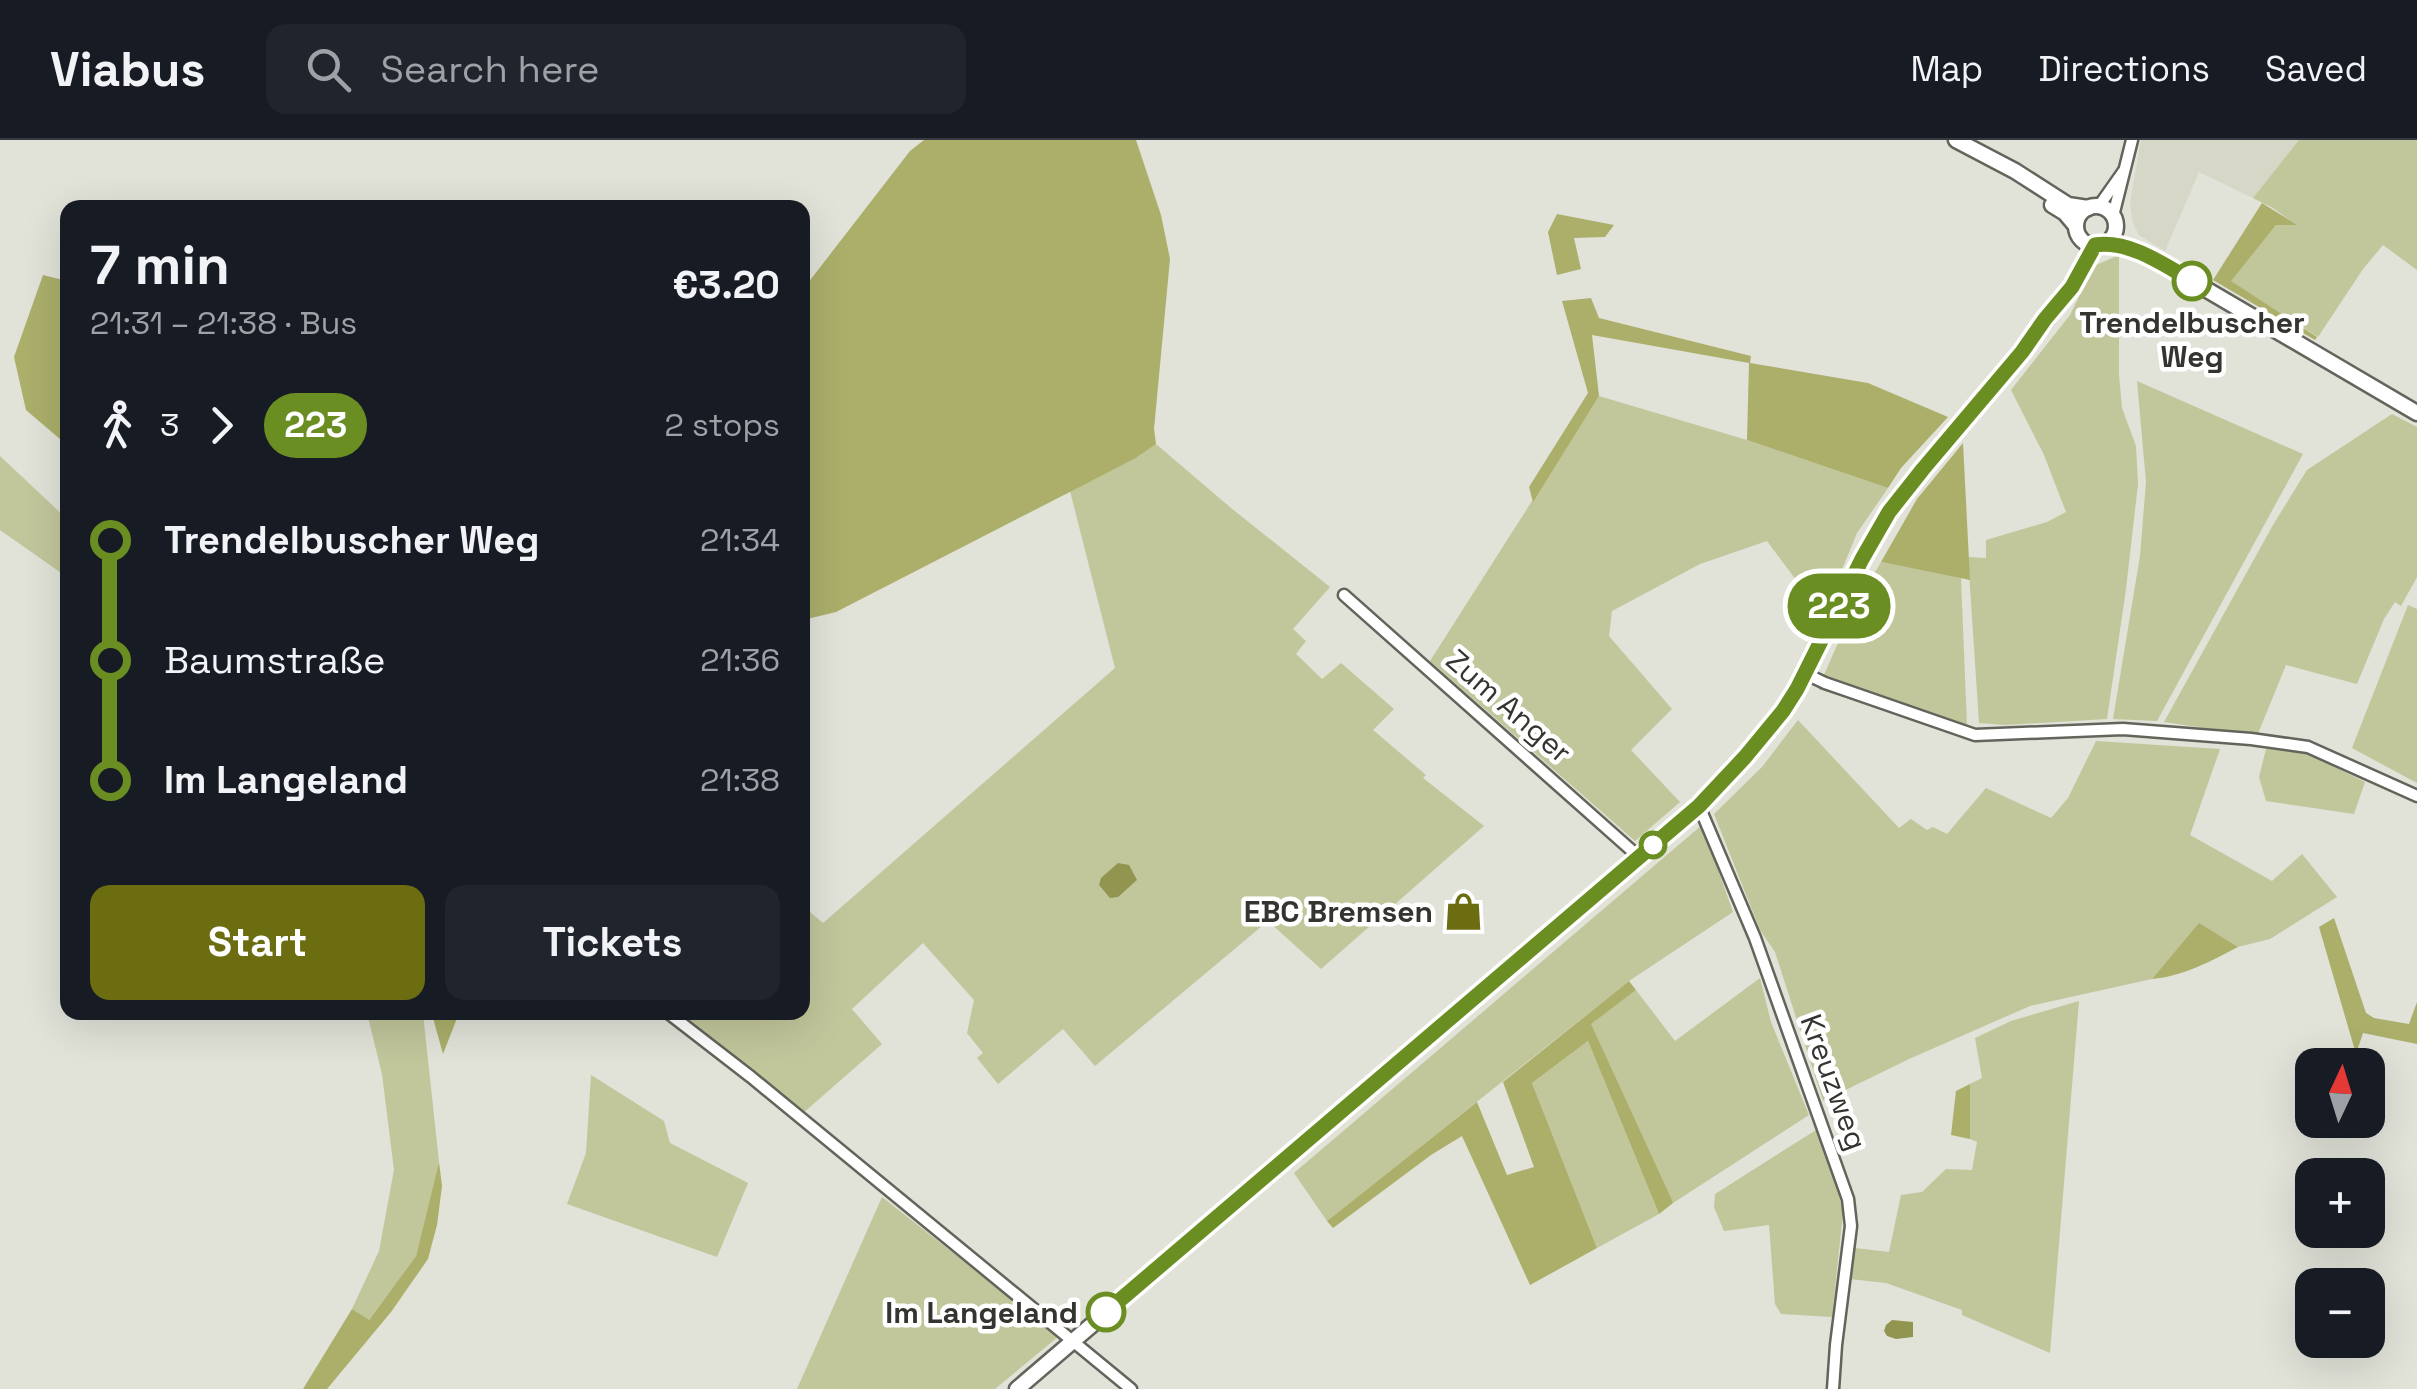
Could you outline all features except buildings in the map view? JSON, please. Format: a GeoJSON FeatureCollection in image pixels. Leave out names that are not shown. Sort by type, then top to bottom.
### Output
{"type":"FeatureCollection","features":[{"type":"Feature","properties":{"kind":"street"},"geometry":{"type":"LineString","coordinates":[[1956,140],[2068,205],[2106,208],[2115,222],[2156,260]]}},
{"type":"Feature","properties":{"kind":"street"},"geometry":{"type":"LineString","coordinates":[[2090,238],[2111,238],[2132,140]]}},
{"type":"Feature","properties":{"kind":"street"},"geometry":{"type":"LineString","coordinates":[[1973,150],[2065,214],[2090,238],[2156,260],[2414,406]]}},
{"type":"Feature","properties":{"kind":"street"},"geometry":{"type":"LineString","coordinates":[[2090,238],[2078,218],[2093,207],[2127,168]]}},
{"type":"Feature","properties":{"kind":"street"},"geometry":{"type":"LineString","coordinates":[[1018,1389],[1699,806],[1745,757],[1783,711],[1806,674],[1889,512],[2022,352],[2090,238]]}},
{"type":"Feature","properties":{"kind":"street","name":"Zum Anger"},"geometry":{"type":"LineString","coordinates":[[1344,595],[1639,857]]}},
{"type":"Feature","properties":{"kind":"street"},"geometry":{"type":"LineString","coordinates":[[1806,674],[1975,735],[2123,729],[2292,744],[2322,752],[2417,796]]}},
{"type":"Feature","properties":{"kind":"street","name":"Kreuzweg"},"geometry":{"type":"LineString","coordinates":[[1699,806],[1755,938],[1848,1199],[1851,1226],[1834,1389]]}},
{"type":"Feature","properties":{"kind":"street"},"geometry":{"type":"LineString","coordinates":[[677,1020],[1131,1389]]}},
{"type":"Feature","properties":{"kind":"shaded area"},"geometry":{"type":"Polygon","coordinates":[[[924,140],[1136,140],[1161,215],[1170,259],[1154,429],[1156,444],[1136,458],[836,612],[810,618],[810,281],[910,151],[924,140]]]}},
{"type":"Feature","properties":{"kind":"shaded area"},"geometry":{"type":"Polygon","coordinates":[[[2141,140],[2299,140],[2253,198],[2199,172],[2165,251],[2139,235],[2133,223],[2130,203],[2141,140]]]}},
{"type":"Feature","properties":{"kind":"shaded area"},"geometry":{"type":"Polygon","coordinates":[[[2299,140],[2417,140],[2417,270],[2383,245],[2318,337],[2230,281],[2276,225],[2295,224],[2253,198],[2299,140]]]}},
{"type":"Feature","properties":{"kind":"shaded area"},"geometry":{"type":"Polygon","coordinates":[[[2262,203],[2297,225],[2276,225],[2231,281],[2317,337],[2315,340],[2213,280],[2262,203]]]}},
{"type":"Feature","properties":{"kind":"shaded area"},"geometry":{"type":"Polygon","coordinates":[[[1557,214],[1614,225],[1605,237],[1574,238],[1581,269],[1557,275],[1548,232],[1557,214]]]}},
{"type":"Feature","properties":{"kind":"shaded area"},"geometry":{"type":"Polygon","coordinates":[[[2119,255],[2119,375],[2122,408],[2136,446],[2138,484],[2107,719],[1979,723],[1968,557],[1986,558],[1986,540],[2047,522],[2066,512],[2044,455],[2011,390],[2070,315],[2094,266],[2119,255]]]}},
{"type":"Feature","properties":{"kind":"shaded area"},"geometry":{"type":"Polygon","coordinates":[[[43,275],[60,279],[60,439],[26,410],[14,357],[43,275]]]}},
{"type":"Feature","properties":{"kind":"shaded area"},"geometry":{"type":"Polygon","coordinates":[[[1591,298],[1599,318],[1751,356],[1750,363],[1868,383],[1948,417],[1888,488],[1747,440],[1749,363],[1592,335],[1599,396],[1533,502],[1529,487],[1588,393],[1562,301],[1591,298]]]}},
{"type":"Feature","properties":{"kind":"shaded area"},"geometry":{"type":"Polygon","coordinates":[[[2137,381],[2303,454],[2157,721],[2113,719],[2140,556],[2146,482],[2137,381]]]}},
{"type":"Feature","properties":{"kind":"shaded area"},"geometry":{"type":"Polygon","coordinates":[[[1599,396],[1888,488],[1857,533],[1823,616],[1767,541],[1700,564],[1612,611],[1609,636],[1672,709],[1631,750],[1680,802],[1635,841],[1430,661],[1599,396]]]}},
{"type":"Feature","properties":{"kind":"shaded area"},"geometry":{"type":"Polygon","coordinates":[[[2392,414],[2417,427],[2417,577],[2401,606],[2395,602],[2384,619],[2357,684],[2286,665],[2257,736],[2164,722],[2307,470],[2392,414]]]}},
{"type":"Feature","properties":{"kind":"shaded area"},"geometry":{"type":"Polygon","coordinates":[[[1963,443],[1970,580],[1881,562],[1917,499],[1963,443]]]}},
{"type":"Feature","properties":{"kind":"shaded area"},"geometry":{"type":"Polygon","coordinates":[[[1156,444],[1330,587],[1293,629],[1306,641],[1296,654],[1322,679],[1341,663],[1394,709],[1373,730],[1426,775],[1423,778],[1484,826],[1321,969],[1268,921],[1095,1066],[1063,1029],[998,1084],[977,1058],[983,1053],[967,1033],[974,1000],[923,943],[852,1009],[882,1044],[802,1114],[688,1020],[810,1020],[810,912],[823,923],[1115,668],[1070,491],[1156,444]]]}},
{"type":"Feature","properties":{"kind":"shaded area"},"geometry":{"type":"Polygon","coordinates":[[[0,456],[60,512],[60,572],[0,530],[0,456]]]}},
{"type":"Feature","properties":{"kind":"shaded area"},"geometry":{"type":"Polygon","coordinates":[[[1881,562],[1961,578],[1967,726],[1824,675],[1851,613],[1881,562]]]}},
{"type":"Feature","properties":{"kind":"shaded area"},"geometry":{"type":"Polygon","coordinates":[[[2408,605],[2417,609],[2417,783],[2352,748],[2408,605]]]}},
{"type":"Feature","properties":{"kind":"shaded area"},"geometry":{"type":"Polygon","coordinates":[[[1798,720],[1899,828],[1911,819],[1927,830],[1933,827],[1947,834],[1986,788],[2051,818],[2068,798],[2096,741],[2220,749],[2190,835],[2272,881],[2302,854],[2337,897],[2270,939],[2238,947],[2199,924],[2152,979],[2030,1006],[1823,1101],[1775,952],[1760,930],[1714,814],[1762,767],[1798,720]]]}},
{"type":"Feature","properties":{"kind":"shaded area"},"geometry":{"type":"Polygon","coordinates":[[[2267,745],[2302,751],[2365,782],[2354,814],[2266,801],[2259,777],[2267,745]]]}},
{"type":"Feature","properties":{"kind":"shaded area"},"geometry":{"type":"Polygon","coordinates":[[[1702,825],[1733,912],[1629,981],[1327,1221],[1294,1173],[1702,825]]]}},
{"type":"Feature","properties":{"kind":"shaded area"},"geometry":{"type":"Polygon","coordinates":[[[1118,863],[1129,865],[1137,880],[1118,897],[1110,898],[1099,885],[1101,878],[1118,863]]]}},
{"type":"Feature","properties":{"kind":"shaded area"},"geometry":{"type":"Polygon","coordinates":[[[2334,918],[2366,1013],[2409,1024],[2417,1002],[2417,1044],[2363,1033],[2358,1048],[2354,1048],[2319,927],[2334,918]]]}},
{"type":"Feature","properties":{"kind":"shaded area"},"geometry":{"type":"Polygon","coordinates":[[[2199,923],[2238,947],[2186,972],[2152,979],[2199,923]]]}},
{"type":"Feature","properties":{"kind":"shaded area"},"geometry":{"type":"Polygon","coordinates":[[[1760,978],[1771,1022],[1809,1115],[1673,1203],[1590,1024],[1636,990],[1675,1041],[1760,978]]]}},
{"type":"Feature","properties":{"kind":"shaded area"},"geometry":{"type":"Polygon","coordinates":[[[1629,981],[1636,990],[1591,1024],[1673,1203],[1659,1214],[1588,1041],[1532,1083],[1597,1248],[1530,1285],[1462,1136],[1333,1228],[1327,1221],[1477,1102],[1507,1175],[1534,1167],[1503,1082],[1629,981]]]}},
{"type":"Feature","properties":{"kind":"shaded area"},"geometry":{"type":"Polygon","coordinates":[[[2079,1001],[2050,1353],[1962,1315],[1962,1310],[1886,1283],[1850,1279],[1855,1248],[1889,1252],[1901,1195],[1922,1192],[1946,1169],[1972,1170],[1977,1142],[1970,1139],[1970,1084],[1982,1078],[1975,1038],[2011,1021],[2079,1001]]]}},
{"type":"Feature","properties":{"kind":"shaded area"},"geometry":{"type":"Polygon","coordinates":[[[369,1020],[424,1020],[439,1162],[416,1256],[368,1321],[352,1309],[379,1251],[394,1170],[382,1074],[369,1020]]]}},
{"type":"Feature","properties":{"kind":"shaded area"},"geometry":{"type":"Polygon","coordinates":[[[434,1020],[456,1020],[443,1054],[434,1020]]]}},
{"type":"Feature","properties":{"kind":"shaded area"},"geometry":{"type":"Polygon","coordinates":[[[1588,1041],[1659,1214],[1597,1248],[1532,1083],[1588,1041]]]}},
{"type":"Feature","properties":{"kind":"shaded area"},"geometry":{"type":"Polygon","coordinates":[[[591,1075],[664,1121],[670,1143],[748,1183],[717,1257],[567,1204],[586,1153],[591,1075]]]}},
{"type":"Feature","properties":{"kind":"shaded area"},"geometry":{"type":"Polygon","coordinates":[[[1970,1084],[1970,1139],[1951,1135],[1956,1091],[1970,1084]]]}},
{"type":"Feature","properties":{"kind":"shaded area"},"geometry":{"type":"Polygon","coordinates":[[[1816,1130],[1843,1213],[1832,1317],[1781,1314],[1775,1304],[1769,1225],[1724,1231],[1714,1207],[1715,1194],[1816,1130]]]}},
{"type":"Feature","properties":{"kind":"shaded area"},"geometry":{"type":"Polygon","coordinates":[[[439,1162],[442,1186],[428,1259],[391,1312],[327,1389],[303,1389],[352,1309],[369,1320],[416,1256],[439,1162]]]}},
{"type":"Feature","properties":{"kind":"shaded area"},"geometry":{"type":"Polygon","coordinates":[[[882,1197],[1059,1336],[995,1389],[797,1389],[882,1197]]]}},
{"type":"Feature","properties":{"kind":"shaded area"},"geometry":{"type":"Polygon","coordinates":[[[1892,1320],[1913,1322],[1913,1337],[1887,1336],[1884,1331],[1892,1320]]]}},
{"type":"Feature","properties":{"kind":"waterway"},"geometry":{"type":"LineString","coordinates":[[1820,688],[1885,709]]}},
{"type":"Feature","properties":{"kind":"waterway"},"geometry":{"type":"LineString","coordinates":[[1908,718],[1941,729]]}},
{"type":"Feature","properties":{"kind":"waterway"},"geometry":{"type":"LineString","coordinates":[[2343,768],[2362,778]]}},
{"type":"Feature","properties":{"kind":"bus line","name":"223"},"geometry":{"type":"LineString","coordinates":[[1106,1312],[1699,806],[1745,757],[1783,711],[1806,674],[1889,512],[2022,352],[2072,287],[2095,245],[2106,242],[2125,247],[2192,281]]}},
{"type":"Feature","properties":{"kind":"place","name":"Trendelbuscher Weg"},"geometry":{"type":"Point","coordinates":[2192,281]}},
{"type":"Feature","properties":{"kind":"place","name":"EBC Bremsen"},"geometry":{"type":"Point","coordinates":[1463,911]}},
{"type":"Feature","properties":{"kind":"place","name":"Im Langeland"},"geometry":{"type":"Point","coordinates":[1106,1312]}}]}
